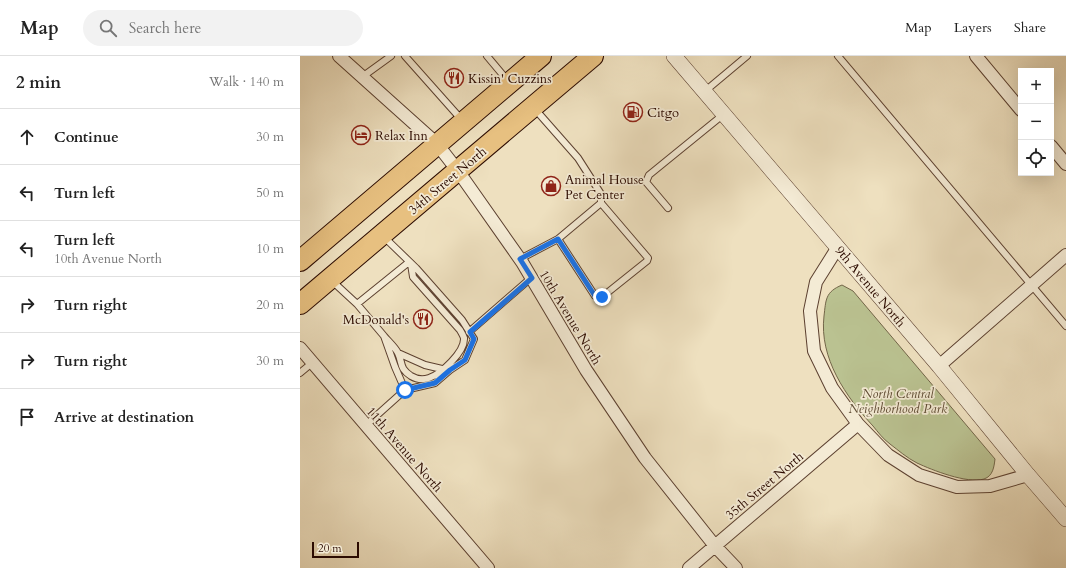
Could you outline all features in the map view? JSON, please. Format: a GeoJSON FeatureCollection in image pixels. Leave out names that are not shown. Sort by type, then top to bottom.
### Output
{"type":"FeatureCollection","features":[{"type":"Feature","properties":{"kind":"highway","name":"34th Street North"},"geometry":{"type":"LineString","coordinates":[[300,304],[593,56]]}},
{"type":"Feature","properties":{"kind":"highway"},"geometry":{"type":"LineString","coordinates":[[300,261],[539,57]]}},
{"type":"Feature","properties":{"kind":"street","name":"10th Avenue North"},"geometry":{"type":"LineString","coordinates":[[339,56],[437,144],[458,171],[520,259],[586,370],[645,458],[715,546],[736,568]]}},
{"type":"Feature","properties":{"kind":"street","name":"9th Avenue North"},"geometry":{"type":"LineString","coordinates":[[674,56],[939,366],[1066,519]]}},
{"type":"Feature","properties":{"kind":"street"},"geometry":{"type":"LineString","coordinates":[[976,56],[1018,106]]}},
{"type":"Feature","properties":{"kind":"street"},"geometry":{"type":"LineString","coordinates":[[1054,150],[1066,164]]}},
{"type":"Feature","properties":{"kind":"street"},"geometry":{"type":"LineString","coordinates":[[838,247],[816,282],[810,311],[814,351],[832,388],[858,424],[888,455],[919,474],[957,487],[990,486],[1028,475]]}},
{"type":"Feature","properties":{"kind":"street"},"geometry":{"type":"LineString","coordinates":[[939,366],[1066,255]]}},
{"type":"Feature","properties":{"kind":"street","name":"11th Avenue North"},"geometry":{"type":"LineString","coordinates":[[300,348],[488,568]]}},
{"type":"Feature","properties":{"kind":"street","name":"35th Street North"},"geometry":{"type":"LineString","coordinates":[[689,568],[858,424]]}},
{"type":"Feature","properties":{"kind":"lane"},"geometry":{"type":"LineString","coordinates":[[362,77],[391,56]]}},
{"type":"Feature","properties":{"kind":"lane"},"geometry":{"type":"LineString","coordinates":[[405,56],[463,122]]}},
{"type":"Feature","properties":{"kind":"lane"},"geometry":{"type":"LineString","coordinates":[[487,56],[509,83]]}},
{"type":"Feature","properties":{"kind":"lane"},"geometry":{"type":"LineString","coordinates":[[704,92],[747,56]]}},
{"type":"Feature","properties":{"kind":"lane"},"geometry":{"type":"LineString","coordinates":[[838,56],[1066,326]]}},
{"type":"Feature","properties":{"kind":"lane"},"geometry":{"type":"LineString","coordinates":[[533,107],[578,158],[601,194],[601,202],[648,258],[647,261],[599,298],[595,296],[558,239]]}},
{"type":"Feature","properties":{"kind":"lane"},"geometry":{"type":"LineString","coordinates":[[668,208],[646,182],[649,175],[724,114]]}},
{"type":"Feature","properties":{"kind":"lane"},"geometry":{"type":"LineString","coordinates":[[520,259],[558,239],[601,202]]}},
{"type":"Feature","properties":{"kind":"lane"},"geometry":{"type":"LineString","coordinates":[[366,425],[405,390],[435,383],[465,360],[474,339],[462,320],[382,235]]}},
{"type":"Feature","properties":{"kind":"lane"},"geometry":{"type":"LineString","coordinates":[[357,304],[410,263]]}},
{"type":"Feature","properties":{"kind":"lane"},"geometry":{"type":"LineString","coordinates":[[330,279],[357,304],[398,353],[401,366],[416,378],[429,378],[442,369],[459,353],[464,337],[460,330],[413,277],[410,263]]}},
{"type":"Feature","properties":{"kind":"lane"},"geometry":{"type":"LineString","coordinates":[[470,332],[532,278]]}},
{"type":"Feature","properties":{"kind":"lane"},"geometry":{"type":"LineString","coordinates":[[384,336],[405,390]]}},
{"type":"Feature","properties":{"kind":"lane"},"geometry":{"type":"LineString","coordinates":[[398,353],[426,365],[442,369]]}},
{"type":"Feature","properties":{"kind":"lane"},"geometry":{"type":"LineString","coordinates":[[300,374],[312,362]]}},
{"type":"Feature","properties":{"kind":"green space","name":"North Central Neighborhood Park"},"geometry":{"type":"Polygon","coordinates":[[[842,285],[853,291],[995,459],[992,471],[987,478],[968,480],[959,478],[923,466],[913,461],[885,440],[853,402],[844,390],[830,362],[824,332],[824,316],[827,297],[832,291],[842,285]]]}},
{"type":"Feature","properties":{"kind":"place","name":"Kissin' Cuzzins"},"geometry":{"type":"Point","coordinates":[454,78]}},
{"type":"Feature","properties":{"kind":"place","name":"Citgo"},"geometry":{"type":"Point","coordinates":[633,112]}},
{"type":"Feature","properties":{"kind":"place","name":"Relax Inn"},"geometry":{"type":"Point","coordinates":[361,135]}},
{"type":"Feature","properties":{"kind":"place","name":"Animal House Pet Center"},"geometry":{"type":"Point","coordinates":[551,186]}},
{"type":"Feature","properties":{"kind":"place","name":"McDonald's"},"geometry":{"type":"Point","coordinates":[423,319]}},
{"type":"Feature","properties":{"kind":"route"},"geometry":{"type":"LineString","coordinates":[[405,390],[435,383],[465,360],[474,339],[470,332],[532,278],[520,259],[558,239],[595,296],[599,298],[602,297]]}}]}
